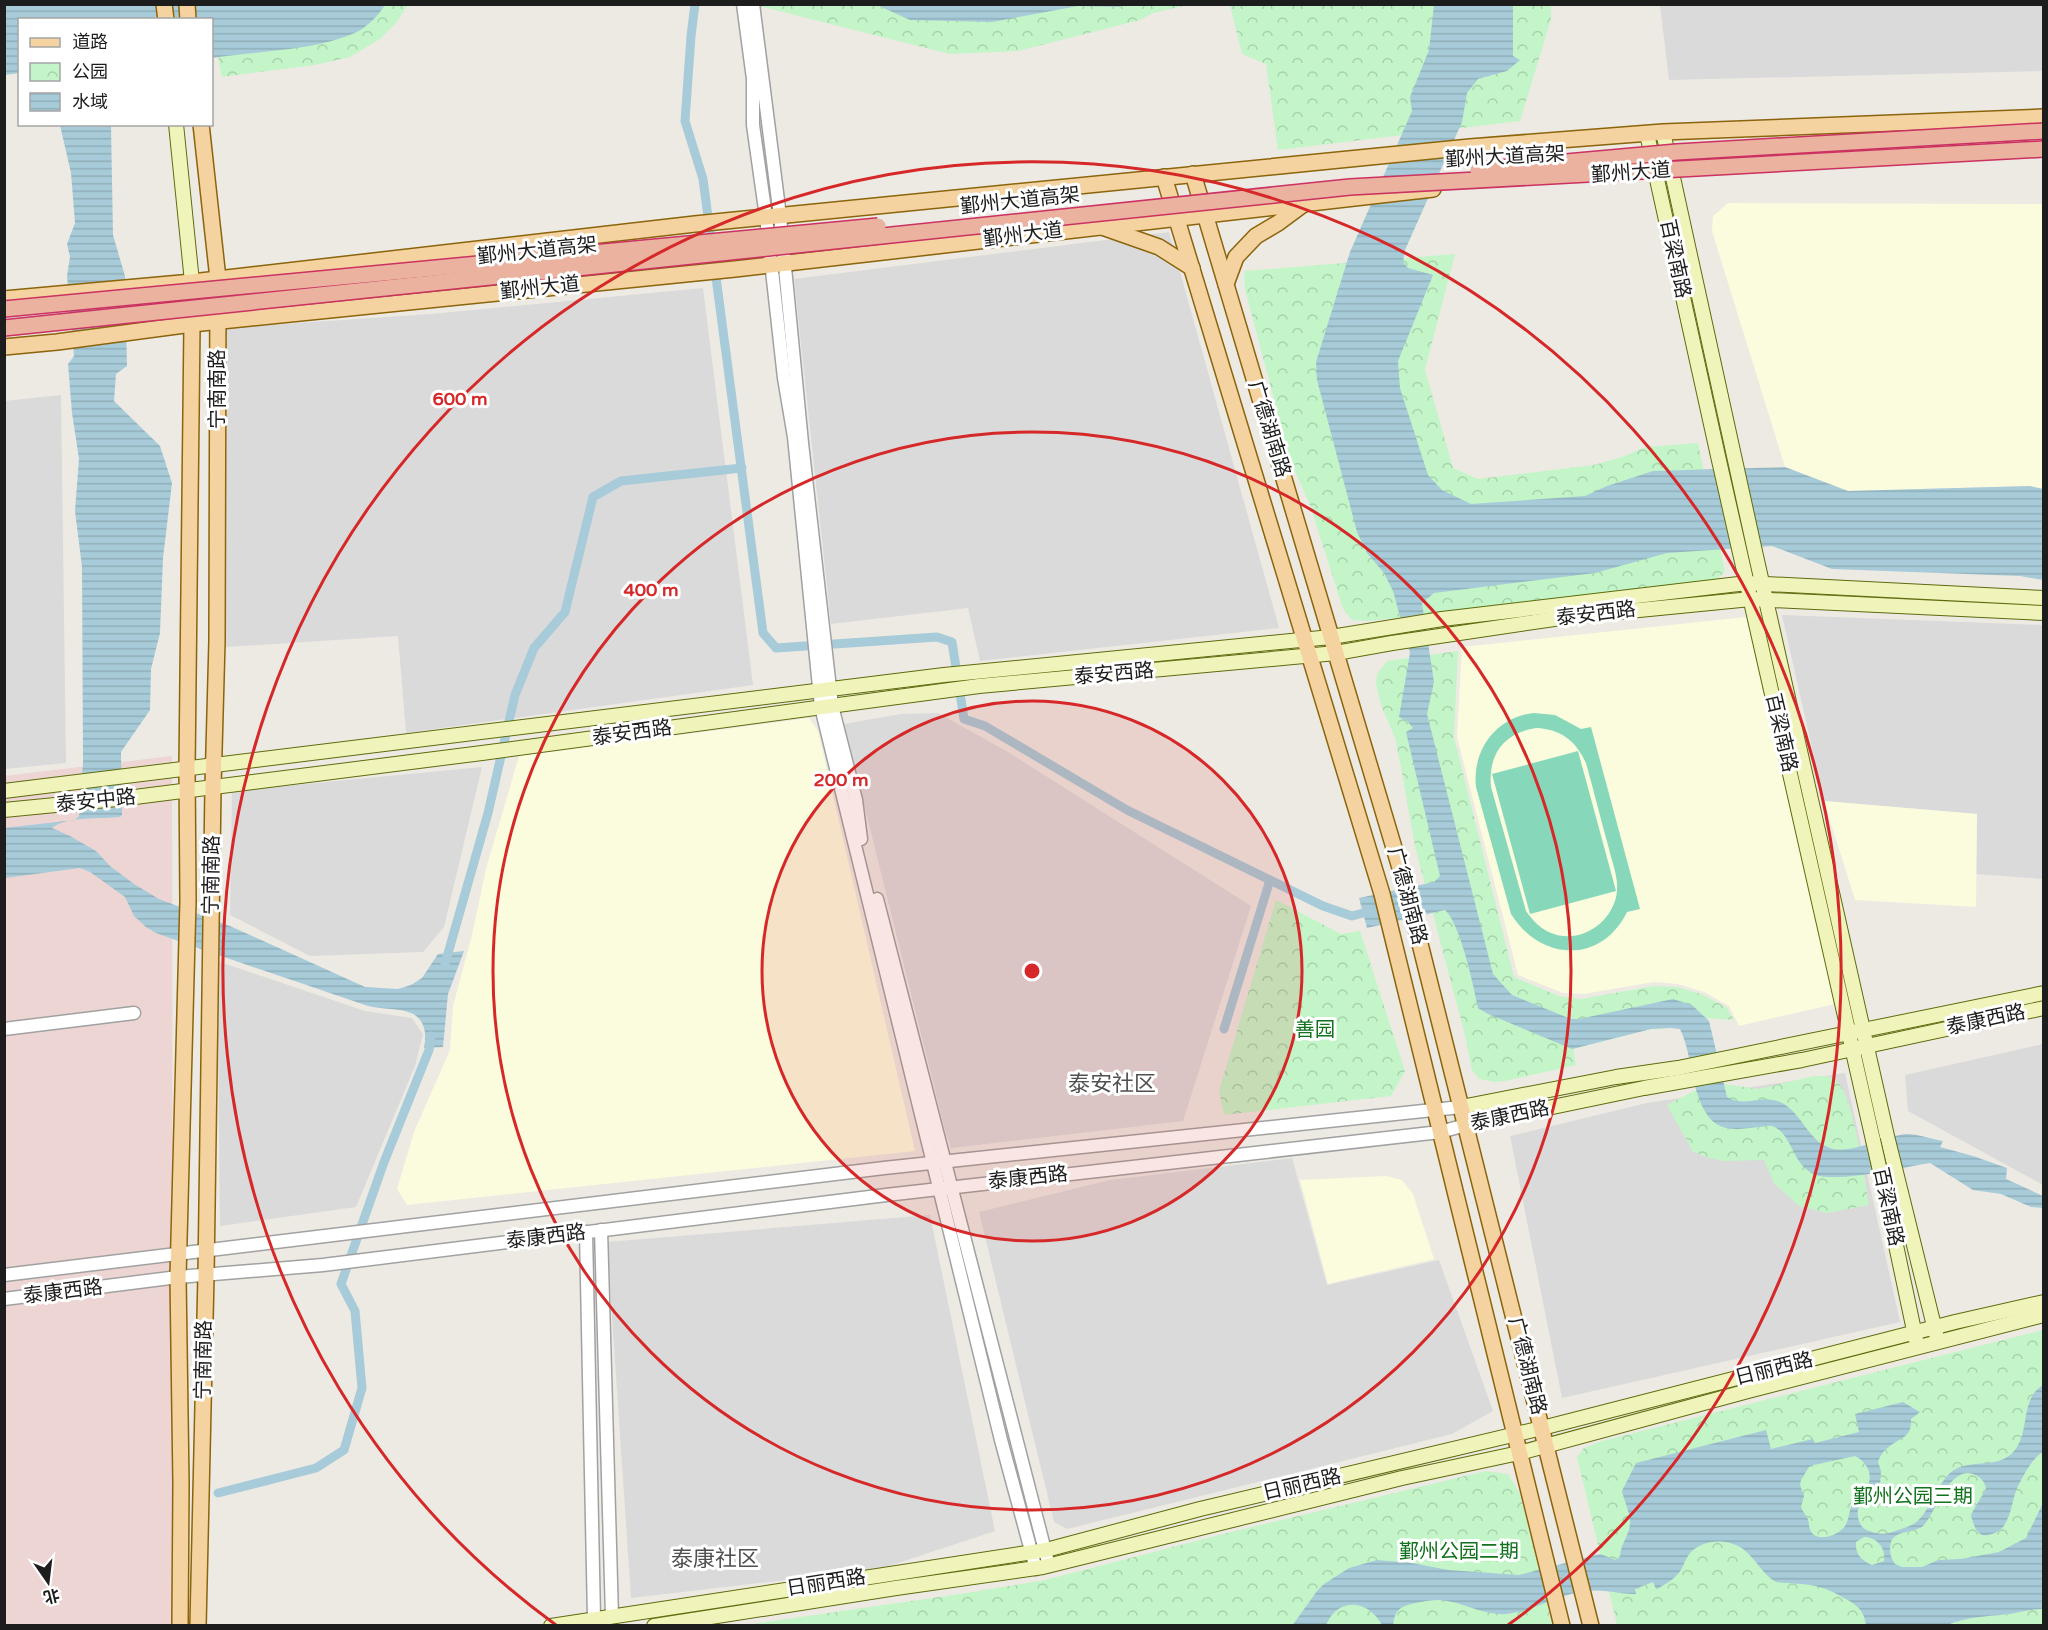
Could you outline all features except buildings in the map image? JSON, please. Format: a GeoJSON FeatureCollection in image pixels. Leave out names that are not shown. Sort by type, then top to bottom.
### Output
{"type":"FeatureCollection","features":[{"type":"Feature","properties":{"kind":"highway","name":"鄞州大道高架"},"geometry":{"type":"LineString","coordinates":[[4,309],[1205,194],[1666,153],[2043,131]]}},
{"type":"Feature","properties":{"kind":"highway","name":"鄞州大道高架"},"geometry":{"type":"LineString","coordinates":[[4,328],[1350,187],[2043,149]]}},
{"type":"Feature","properties":{"kind":"main road","name":"鄞州大道"},"geometry":{"type":"LineString","coordinates":[[4,299],[192,282],[734,220],[1470,147],[1663,132],[2043,117]]}},
{"type":"Feature","properties":{"kind":"main road","name":"宁南南路"},"geometry":{"type":"LineString","coordinates":[[176,126],[192,282],[187,769],[188,902],[178,1277],[181,1484],[180,1626]]}},
{"type":"Feature","properties":{"kind":"main road","name":"宁南南路"},"geometry":{"type":"LineString","coordinates":[[198,1626],[217,629],[218,321],[218,279],[201,126]]}},
{"type":"Feature","properties":{"kind":"main road","name":"百梁南路"},"geometry":{"type":"LineString","coordinates":[[1663,132],[1663,170],[1718,456],[1918,1347]]}},
{"type":"Feature","properties":{"kind":"main road","name":"百梁南路"},"geometry":{"type":"LineString","coordinates":[[1647,134],[1663,170],[1734,456],[1899,1190],[1938,1342]]}},
{"type":"Feature","properties":{"kind":"main road","name":"鄞州大道"},"geometry":{"type":"LineString","coordinates":[[4,347],[218,321],[699,272],[1205,213],[1462,186],[1663,170],[2043,156]]}},
{"type":"Feature","properties":{"kind":"main road","name":"广德湖南路"},"geometry":{"type":"LineString","coordinates":[[1193,174],[1406,888],[1591,1626]]}},
{"type":"Feature","properties":{"kind":"main road","name":"广德湖南路"},"geometry":{"type":"LineString","coordinates":[[1164,177],[1382,894],[1562,1626]]}},
{"type":"Feature","properties":{"kind":"main road"},"geometry":{"type":"LineString","coordinates":[[1226,284],[1236,257],[1256,236],[1305,203]]}},
{"type":"Feature","properties":{"kind":"main road"},"geometry":{"type":"LineString","coordinates":[[1099,226],[1159,247],[1192,268]]}},
{"type":"Feature","properties":{"kind":"main road","name":"泰安西路"},"geometry":{"type":"LineString","coordinates":[[187,769],[944,675],[1331,637],[1436,620],[1747,583],[2043,598]]}},
{"type":"Feature","properties":{"kind":"main road","name":"泰安西路"},"geometry":{"type":"LineString","coordinates":[[187,790],[979,686],[1336,654],[1392,643],[1568,617],[1751,599],[2043,613]]}},
{"type":"Feature","properties":{"kind":"main road","name":"泰安中路"},"geometry":{"type":"LineString","coordinates":[[4,791],[187,769]]}},
{"type":"Feature","properties":{"kind":"main road","name":"泰安中路"},"geometry":{"type":"LineString","coordinates":[[4,810],[187,790]]}},
{"type":"Feature","properties":{"kind":"main road","name":"泰康西路"},"geometry":{"type":"LineString","coordinates":[[1461,1107],[1719,1060],[2043,993]]}},
{"type":"Feature","properties":{"kind":"main road","name":"泰康西路"},"geometry":{"type":"LineString","coordinates":[[1466,1125],[1867,1046],[2043,1008]]}},
{"type":"Feature","properties":{"kind":"main road","name":"日丽西路"},"geometry":{"type":"LineString","coordinates":[[551,1626],[1039,1551],[1200,1509],[1542,1428],[1914,1332],[2043,1302]]}},
{"type":"Feature","properties":{"kind":"main road","name":"日丽西路"},"geometry":{"type":"LineString","coordinates":[[654,1626],[1042,1567],[1402,1478],[1547,1446],[1748,1391],[2043,1315]]}},
{"type":"Feature","properties":{"kind":"street"},"geometry":{"type":"LineString","coordinates":[[743,4],[753,80],[753,125],[773,216]]}},
{"type":"Feature","properties":{"kind":"street"},"geometry":{"type":"LineString","coordinates":[[753,4],[773,216],[826,706],[1042,1567]]}},
{"type":"Feature","properties":{"kind":"street"},"geometry":{"type":"LineString","coordinates":[[778,263],[784,378],[794,437],[816,666],[824,690]]}},
{"type":"Feature","properties":{"kind":"street"},"geometry":{"type":"LineString","coordinates":[[4,1029],[134,1013]]}},
{"type":"Feature","properties":{"kind":"street","name":"泰康西路"},"geometry":{"type":"LineString","coordinates":[[4,1275],[940,1162],[1461,1107]]}},
{"type":"Feature","properties":{"kind":"street","name":"泰康西路"},"geometry":{"type":"LineString","coordinates":[[4,1299],[178,1277],[323,1265],[946,1188],[1440,1131],[1466,1125]]}},
{"type":"Feature","properties":{"kind":"street"},"geometry":{"type":"LineString","coordinates":[[601,1230],[612,1617]]}},
{"type":"Feature","properties":{"kind":"street"},"geometry":{"type":"LineString","coordinates":[[586,1232],[594,1618]]}},
{"type":"Feature","properties":{"kind":"shaded area"},"geometry":{"type":"Polygon","coordinates":[[[1660,5],[2043,5],[2043,71],[1669,80],[1660,5]]]}},
{"type":"Feature","properties":{"kind":"shaded area"},"geometry":{"type":"Polygon","coordinates":[[[1728,203],[2043,204],[2043,489],[2030,486],[1848,491],[1785,467],[1712,231],[1713,216],[1728,203]]]}},
{"type":"Feature","properties":{"kind":"shaded area"},"geometry":{"type":"Polygon","coordinates":[[[1169,232],[1279,628],[980,661],[968,608],[831,624],[794,279],[1169,232]]]}},
{"type":"Feature","properties":{"kind":"shaded area"},"geometry":{"type":"Polygon","coordinates":[[[703,288],[753,685],[406,733],[398,636],[226,647],[226,328],[431,314],[703,288]]]}},
{"type":"Feature","properties":{"kind":"shaded area"},"geometry":{"type":"Polygon","coordinates":[[[61,395],[66,763],[5,769],[5,401],[61,395]]]}},
{"type":"Feature","properties":{"kind":"shaded area"},"geometry":{"type":"Polygon","coordinates":[[[1782,615],[2043,625],[2043,879],[1976,874],[1977,814],[1824,801],[1782,615]]]}},
{"type":"Feature","properties":{"kind":"shaded area"},"geometry":{"type":"Polygon","coordinates":[[[1746,617],[1835,1004],[1739,1026],[1729,1006],[1704,992],[1678,984],[1654,982],[1583,994],[1563,993],[1518,975],[1457,737],[1462,647],[1746,617]]]}},
{"type":"Feature","properties":{"kind":"shaded area"},"geometry":{"type":"Polygon","coordinates":[[[938,713],[1008,752],[1251,906],[1183,1121],[951,1148],[844,724],[901,714],[938,713]]]}},
{"type":"Feature","properties":{"kind":"shaded area"},"geometry":{"type":"Polygon","coordinates":[[[809,718],[818,731],[915,1151],[407,1205],[397,1189],[414,1132],[450,1050],[453,1006],[472,935],[486,869],[519,756],[809,718]]]}},
{"type":"Feature","properties":{"kind":"shaded area"},"geometry":{"type":"Polygon","coordinates":[[[172,756],[173,1625],[5,1625],[4,776],[172,756]]]}},
{"type":"Feature","properties":{"kind":"shaded area"},"geometry":{"type":"Polygon","coordinates":[[[482,767],[444,927],[423,952],[310,956],[230,915],[232,791],[482,767]]]}},
{"type":"Feature","properties":{"kind":"shaded area"},"geometry":{"type":"Polygon","coordinates":[[[1824,801],[1977,814],[1976,907],[1855,900],[1824,801]]]}},
{"type":"Feature","properties":{"kind":"shaded area"},"geometry":{"type":"Polygon","coordinates":[[[217,961],[365,1011],[412,1018],[423,1034],[415,1066],[356,1207],[220,1226],[217,961]]]}},
{"type":"Feature","properties":{"kind":"shaded area"},"geometry":{"type":"Polygon","coordinates":[[[2043,1044],[2043,1185],[1908,1111],[1905,1075],[2043,1044]]]}},
{"type":"Feature","properties":{"kind":"shaded area"},"geometry":{"type":"Polygon","coordinates":[[[1845,1073],[1900,1322],[1562,1398],[1510,1136],[1647,1103],[1845,1073]]]}},
{"type":"Feature","properties":{"kind":"shaded area"},"geometry":{"type":"Polygon","coordinates":[[[1292,1158],[1327,1285],[1439,1260],[1493,1411],[1452,1434],[1067,1529],[1054,1522],[979,1212],[1110,1180],[1292,1158]]]}},
{"type":"Feature","properties":{"kind":"shaded area"},"geometry":{"type":"Polygon","coordinates":[[[1386,1176],[1402,1180],[1413,1194],[1434,1259],[1328,1284],[1300,1180],[1386,1176]]]}},
{"type":"Feature","properties":{"kind":"shaded area"},"geometry":{"type":"Polygon","coordinates":[[[930,1215],[995,1531],[880,1569],[631,1598],[607,1242],[930,1215]]]}},
{"type":"Feature","properties":{"kind":"green space"},"geometry":{"type":"Polygon","coordinates":[[[1551,4],[1551,19],[1520,121],[1278,150],[1266,64],[1242,54],[1230,5],[1551,4]]]}},
{"type":"Feature","properties":{"kind":"green space"},"geometry":{"type":"Polygon","coordinates":[[[206,5],[408,5],[396,23],[380,39],[350,57],[315,65],[222,77],[213,31],[213,18],[210,18],[206,5]]]}},
{"type":"Feature","properties":{"kind":"green space"},"geometry":{"type":"Polygon","coordinates":[[[755,5],[1188,5],[1153,13],[1140,20],[1018,51],[950,54],[755,5]]]}},
{"type":"Feature","properties":{"kind":"green space"},"geometry":{"type":"Polygon","coordinates":[[[1455,254],[1425,370],[1453,468],[1478,479],[1594,465],[1646,447],[1698,443],[1725,572],[1717,579],[1609,592],[1587,597],[1368,621],[1352,620],[1343,609],[1310,505],[1290,460],[1245,289],[1244,271],[1455,254]]]}},
{"type":"Feature","properties":{"kind":"green space"},"geometry":{"type":"Polygon","coordinates":[[[1458,651],[1454,737],[1514,977],[1559,996],[1581,999],[1654,986],[1677,987],[1701,994],[1726,1007],[1734,1020],[1706,1018],[1573,1049],[1576,1065],[1505,1081],[1479,1079],[1472,1070],[1464,1031],[1415,847],[1395,738],[1381,705],[1376,684],[1377,674],[1387,661],[1458,651]]]}},
{"type":"Feature","properties":{"kind":"green space"},"geometry":{"type":"Polygon","coordinates":[[[1534,713],[1555,715],[1581,729],[1591,727],[1640,909],[1627,912],[1616,929],[1602,941],[1587,948],[1570,950],[1554,948],[1538,941],[1523,930],[1511,914],[1476,787],[1476,773],[1478,760],[1490,737],[1498,728],[1521,716],[1534,713]],[[1536,728],[1524,731],[1506,740],[1500,747],[1492,765],[1491,787],[1526,911],[1546,930],[1558,935],[1572,936],[1589,931],[1603,921],[1613,907],[1617,880],[1586,763],[1577,748],[1567,738],[1545,729],[1536,728]]]}},
{"type":"Feature","properties":{"kind":"green space"},"geometry":{"type":"Polygon","coordinates":[[[1578,751],[1616,891],[1530,914],[1492,774],[1578,751]]]}},
{"type":"Feature","properties":{"kind":"green space","name":"善园"},"geometry":{"type":"Polygon","coordinates":[[[1276,900],[1341,934],[1360,931],[1405,1071],[1391,1096],[1224,1115],[1219,1091],[1276,900]]]}},
{"type":"Feature","properties":{"kind":"green space"},"geometry":{"type":"Polygon","coordinates":[[[1814,1076],[1834,1078],[1848,1103],[1858,1139],[1869,1205],[1827,1213],[1799,1206],[1774,1183],[1764,1160],[1724,1161],[1693,1152],[1667,1105],[1696,1090],[1724,1084],[1759,1089],[1814,1076]]]}},
{"type":"Feature","properties":{"kind":"green space","name":"鄞州公园三期"},"geometry":{"type":"Polygon","coordinates":[[[2043,1330],[2043,1625],[1617,1625],[1577,1457],[1584,1448],[1602,1441],[2043,1330]]]}},
{"type":"Feature","properties":{"kind":"green space","name":"鄞州公园二期"},"geometry":{"type":"Polygon","coordinates":[[[1486,1471],[1508,1474],[1520,1494],[1552,1625],[738,1626],[1045,1580],[1227,1533],[1486,1471]]]}},
{"type":"Feature","properties":{"kind":"water"},"geometry":{"type":"Polygon","coordinates":[[[5,5],[385,5],[363,28],[339,39],[303,47],[213,58],[213,18],[18,18],[18,73],[5,75],[5,5]]]}},
{"type":"Feature","properties":{"kind":"water"},"geometry":{"type":"Polygon","coordinates":[[[877,5],[1129,5],[1078,6],[992,22],[910,20],[877,5]]]}},
{"type":"Feature","properties":{"kind":"water"},"geometry":{"type":"Polygon","coordinates":[[[1434,5],[1513,5],[1513,56],[1520,60],[1507,71],[1478,79],[1467,93],[1462,122],[1405,250],[1403,262],[1408,268],[1433,275],[1398,361],[1400,388],[1428,475],[1442,490],[1471,504],[1585,496],[1653,471],[1785,467],[1848,491],[2030,486],[2043,489],[2043,580],[2020,576],[1832,569],[1772,546],[1667,553],[1595,573],[1434,593],[1422,603],[1434,682],[1427,714],[1493,974],[1512,995],[1571,1019],[1673,999],[1692,1005],[1709,1021],[1727,1097],[1740,1101],[1766,1099],[1780,1102],[1794,1112],[1816,1139],[1830,1148],[1848,1149],[1906,1134],[1943,1141],[1940,1147],[2007,1168],[2006,1179],[2043,1196],[2043,1208],[2031,1207],[2001,1194],[1973,1190],[1930,1163],[1853,1176],[1824,1177],[1813,1174],[1798,1160],[1782,1133],[1772,1126],[1731,1129],[1718,1125],[1708,1116],[1698,1095],[1680,1029],[1651,1029],[1572,1049],[1478,1008],[1461,942],[1445,910],[1367,928],[1359,898],[1434,882],[1440,876],[1406,732],[1413,728],[1399,717],[1410,653],[1393,591],[1384,573],[1367,553],[1357,532],[1317,380],[1316,362],[1350,252],[1412,111],[1410,97],[1429,50],[1434,5]]]}},
{"type":"Feature","properties":{"kind":"water"},"geometry":{"type":"Polygon","coordinates":[[[60,126],[111,126],[113,235],[125,276],[127,366],[116,374],[114,401],[160,446],[172,483],[163,558],[160,633],[151,669],[150,710],[121,752],[122,815],[75,820],[79,816],[83,762],[82,567],[75,511],[79,459],[68,364],[74,356],[67,276],[70,257],[67,244],[75,223],[71,173],[60,126]]]}},
{"type":"Feature","properties":{"kind":"water"},"geometry":{"type":"Polygon","coordinates":[[[71,820],[52,828],[96,851],[110,866],[159,899],[230,926],[365,987],[398,989],[411,985],[422,978],[438,954],[464,951],[448,994],[443,1047],[424,1048],[424,1027],[411,1013],[365,1005],[156,933],[134,916],[125,897],[90,872],[80,868],[5,878],[4,828],[71,820]]]}},
{"type":"Feature","properties":{"kind":"water"},"geometry":{"type":"Polygon","coordinates":[[[2043,1385],[2043,1452],[2032,1462],[2018,1486],[2009,1516],[2001,1529],[1995,1533],[1983,1535],[1976,1529],[1971,1516],[1986,1488],[1980,1478],[1969,1473],[1960,1475],[1952,1481],[1923,1526],[1896,1535],[1891,1542],[1890,1550],[1895,1564],[1902,1567],[1922,1567],[1938,1560],[1961,1559],[1999,1552],[2026,1538],[2043,1503],[2043,1609],[1970,1619],[1948,1625],[1866,1625],[1864,1615],[1859,1608],[1835,1593],[1804,1584],[1776,1582],[1767,1576],[1752,1557],[1737,1545],[1716,1542],[1695,1548],[1679,1573],[1659,1588],[1656,1589],[1653,1582],[1635,1589],[1636,1594],[1586,1591],[1566,1595],[1527,1610],[1506,1614],[1489,1613],[1448,1601],[1429,1601],[1411,1604],[1400,1609],[1393,1626],[1382,1625],[1369,1610],[1354,1605],[1338,1609],[1326,1625],[1292,1626],[1324,1584],[1349,1568],[1377,1560],[1412,1563],[1448,1570],[1519,1575],[1600,1554],[1616,1560],[1620,1556],[1630,1524],[1622,1491],[1636,1463],[1766,1430],[1771,1449],[1813,1439],[1815,1443],[1859,1432],[1855,1414],[1903,1402],[1920,1412],[1911,1419],[1908,1433],[1881,1455],[1878,1462],[1881,1471],[1880,1485],[1858,1509],[1862,1527],[1879,1534],[1892,1532],[1912,1525],[1920,1519],[1944,1479],[1956,1469],[1991,1463],[2008,1457],[2020,1442],[2028,1407],[2036,1391],[2043,1385]],[[1855,1456],[1809,1467],[1801,1480],[1800,1485],[1804,1496],[1801,1507],[1815,1536],[1834,1535],[1842,1529],[1852,1504],[1868,1485],[1870,1476],[1867,1466],[1855,1456]],[[1869,1537],[1856,1542],[1860,1556],[1872,1565],[1884,1561],[1884,1552],[1880,1544],[1869,1537]]]}},
{"type":"Feature","properties":{"kind":"waterway"},"geometry":{"type":"LineString","coordinates":[[695,4],[685,121],[703,179],[763,633],[776,648],[937,637],[952,642],[964,719],[985,726],[1127,810],[1323,906],[1352,916],[1374,910]]}},
{"type":"Feature","properties":{"kind":"waterway"},"geometry":{"type":"LineString","coordinates":[[445,964],[488,813],[515,695],[534,648],[565,612],[593,497],[621,481],[742,468]]}},
{"type":"Feature","properties":{"kind":"waterway"},"geometry":{"type":"LineString","coordinates":[[1224,1029],[1270,880]]}},
{"type":"Feature","properties":{"kind":"waterway"},"geometry":{"type":"LineString","coordinates":[[218,1493],[316,1468],[344,1450],[362,1388],[355,1311],[341,1284],[384,1162],[429,1050],[431,1036]]}},
{"type":"Feature","properties":{"kind":"district","name":"泰安社区"},"geometry":{"type":"Point","coordinates":[1112,1084]}},
{"type":"Feature","properties":{"kind":"district","name":"泰康社区"},"geometry":{"type":"Point","coordinates":[715,1559]}}]}
